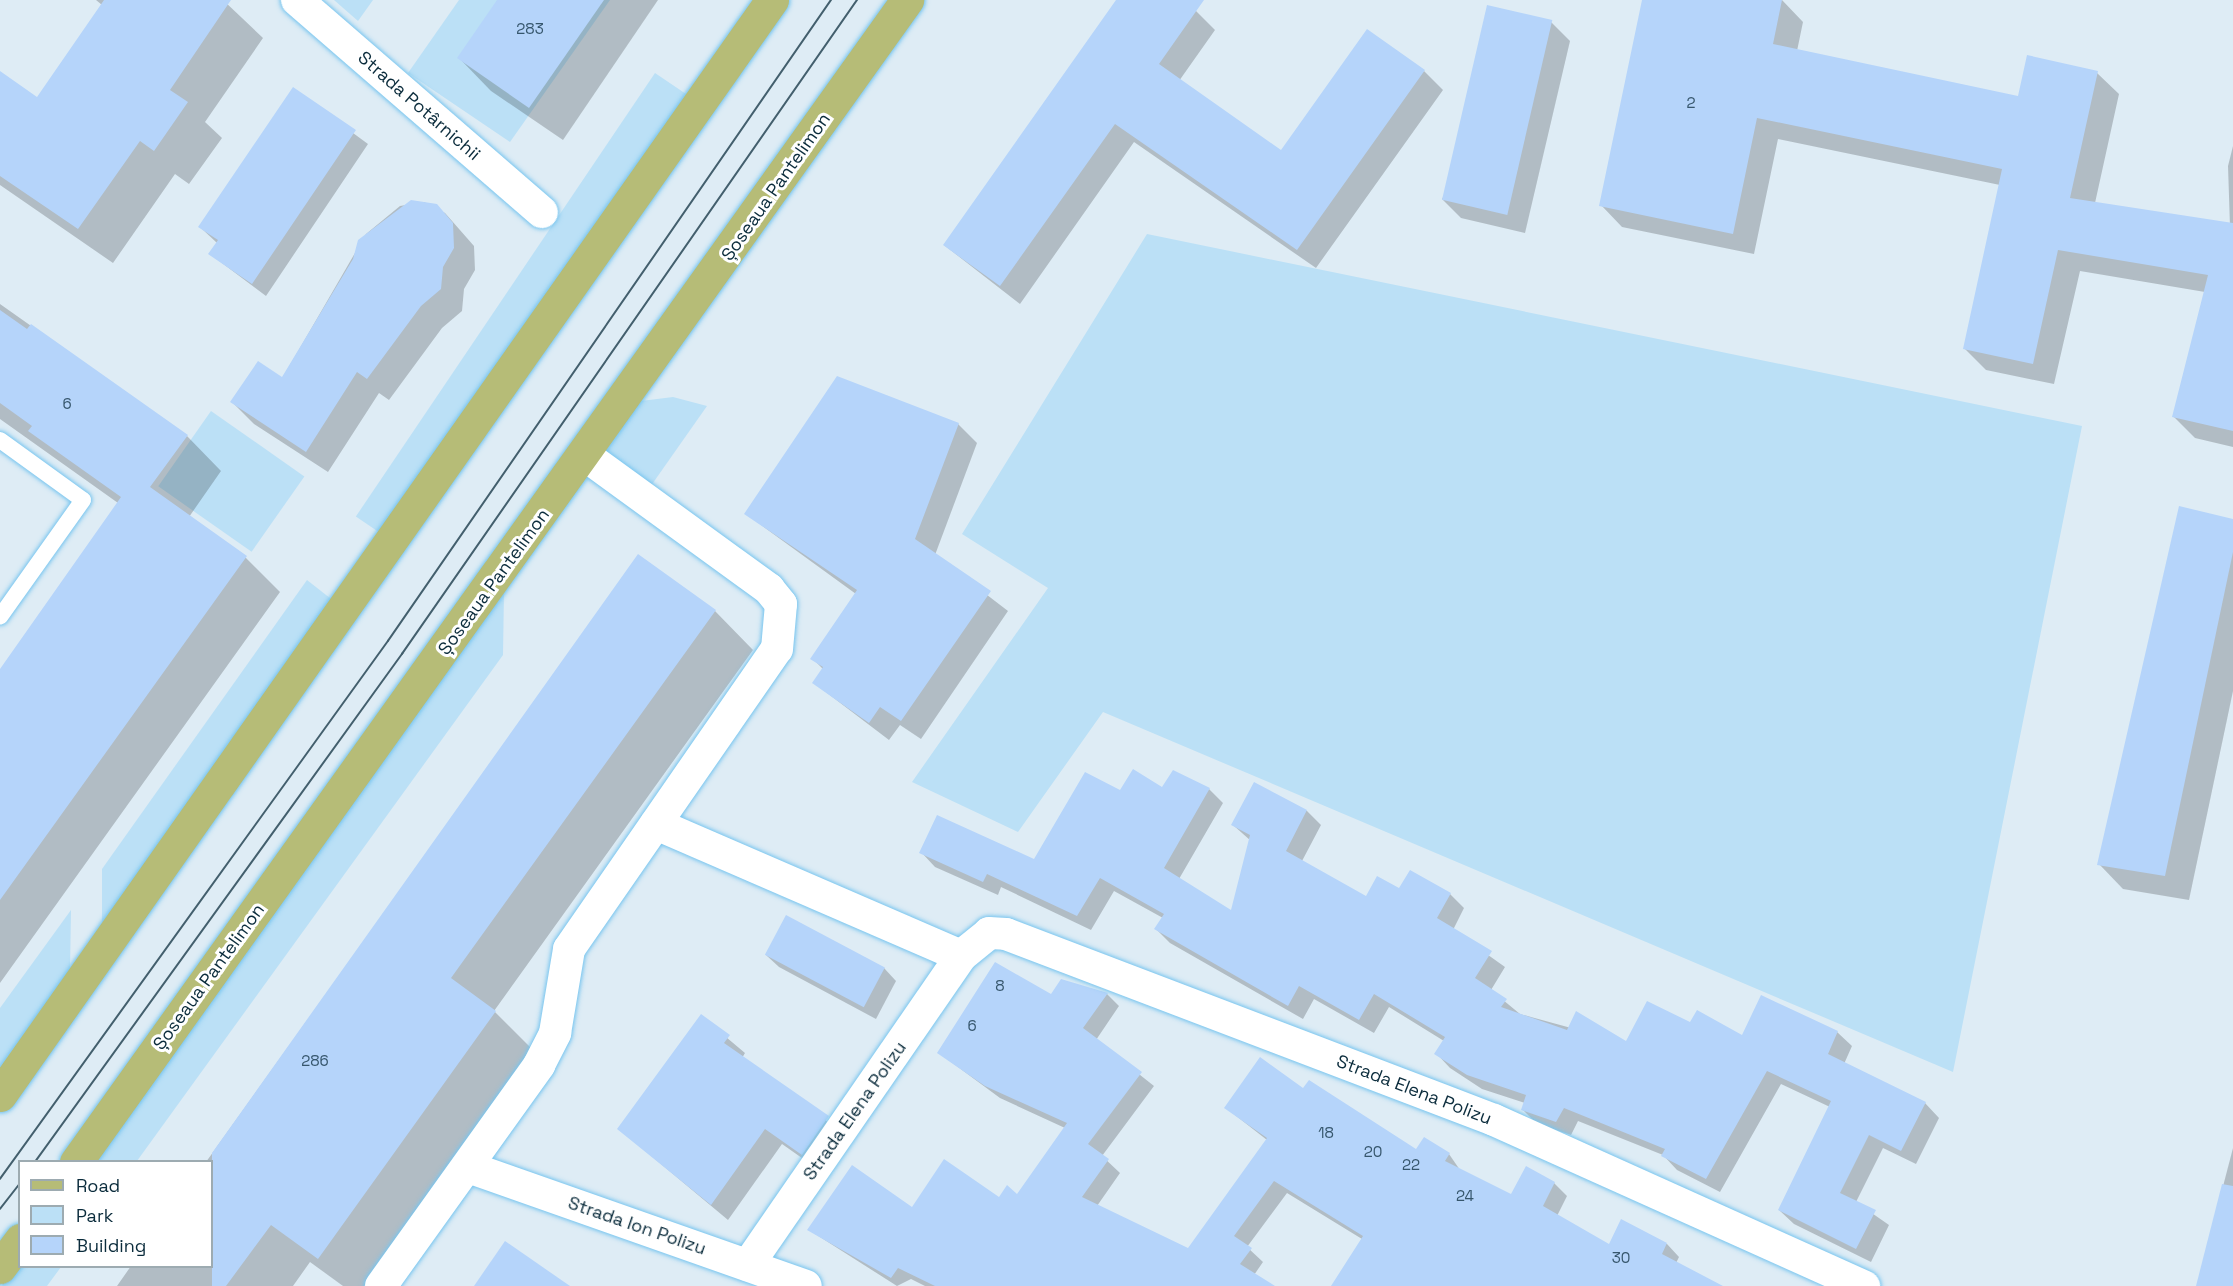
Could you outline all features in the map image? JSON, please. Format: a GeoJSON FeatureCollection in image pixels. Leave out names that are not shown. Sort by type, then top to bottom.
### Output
{"type":"FeatureCollection","features":[{"type":"Feature","properties":{"kind":"main road"},"geometry":{"type":"LineString","coordinates":[[0,1095],[772,0]]}},
{"type":"Feature","properties":{"kind":"main road","name":"Șoseaua Pantelimon"},"geometry":{"type":"LineString","coordinates":[[77,1160],[586,456],[907,0]]}},
{"type":"Feature","properties":{"kind":"main road"},"geometry":{"type":"LineString","coordinates":[[0,1267],[18,1243]]}},
{"type":"Feature","properties":{"kind":"street","name":"Strada Potârnichii"},"geometry":{"type":"LineString","coordinates":[[297,0],[542,212]]}},
{"type":"Feature","properties":{"kind":"street"},"geometry":{"type":"LineString","coordinates":[[381,1286],[539,1065],[555,1034],[569,949],[777,649],[782,604],[770,589],[586,456]]}},
{"type":"Feature","properties":{"kind":"street"},"geometry":{"type":"LineString","coordinates":[[656,824],[961,956]]}},
{"type":"Feature","properties":{"kind":"street","name":"Strada Elena Polizu"},"geometry":{"type":"LineString","coordinates":[[748,1265],[961,956],[989,933],[1006,934],[1494,1120],[1864,1286]]}},
{"type":"Feature","properties":{"kind":"street","name":"Strada Ion Polizu"},"geometry":{"type":"LineString","coordinates":[[468,1167],[806,1286]]}},
{"type":"Feature","properties":{"kind":"lane"},"geometry":{"type":"LineString","coordinates":[[0,440],[83,500],[0,617]]}},
{"type":"Feature","properties":{"kind":"green space"},"geometry":{"type":"Polygon","coordinates":[[[334,0],[373,0],[358,21],[334,0]]]}},
{"type":"Feature","properties":{"kind":"green space"},"geometry":{"type":"Polygon","coordinates":[[[459,0],[610,0],[510,142],[408,73],[459,0]]]}},
{"type":"Feature","properties":{"kind":"green space"},"geometry":{"type":"Polygon","coordinates":[[[655,73],[692,98],[393,542],[356,517],[655,73]]]}},
{"type":"Feature","properties":{"kind":"green space"},"geometry":{"type":"Polygon","coordinates":[[[1147,234],[2082,426],[1953,1072],[1103,712],[1018,832],[912,782],[1048,588],[962,534],[1147,234]]]}},
{"type":"Feature","properties":{"kind":"green space"},"geometry":{"type":"Polygon","coordinates":[[[673,397],[707,406],[648,490],[598,453],[641,401],[673,397]]]}},
{"type":"Feature","properties":{"kind":"green space"},"geometry":{"type":"Polygon","coordinates":[[[211,411],[304,476],[252,552],[158,486],[211,411]]]}},
{"type":"Feature","properties":{"kind":"green space"},"geometry":{"type":"Polygon","coordinates":[[[307,580],[335,602],[102,926],[102,869],[307,580]]]}},
{"type":"Feature","properties":{"kind":"green space"},"geometry":{"type":"Polygon","coordinates":[[[504,590],[503,655],[138,1160],[93,1160],[504,590]]]}},
{"type":"Feature","properties":{"kind":"green space"},"geometry":{"type":"Polygon","coordinates":[[[71,910],[70,970],[0,1067],[0,1008],[71,910]]]}},
{"type":"Feature","properties":{"kind":"green space"},"geometry":{"type":"Polygon","coordinates":[[[18,1262],[18,1268],[60,1268],[47,1286],[2,1286],[18,1262]]]}},
{"type":"Feature","properties":{"kind":"building"},"geometry":{"type":"Polygon","coordinates":[[[104,0],[231,0],[170,90],[188,102],[154,151],[140,141],[78,229],[0,176],[0,71],[37,97],[104,0]]]}},
{"type":"Feature","properties":{"kind":"building"},"geometry":{"type":"Polygon","coordinates":[[[497,0],[604,0],[529,108],[457,58],[497,0]]]}},
{"type":"Feature","properties":{"kind":"building"},"geometry":{"type":"Polygon","coordinates":[[[1116,0],[1204,0],[1159,64],[1281,150],[1367,29],[1425,70],[1297,250],[1115,124],[1000,286],[943,245],[1116,0]]]}},
{"type":"Feature","properties":{"kind":"building"},"geometry":{"type":"Polygon","coordinates":[[[1642,0],[1782,0],[1773,44],[2018,96],[2027,55],[2098,71],[2070,198],[2233,223],[2233,431],[2172,417],[2208,275],[2058,250],[2033,364],[1963,349],[2002,169],[1757,118],[1733,234],[1599,206],[1642,0]]]}},
{"type":"Feature","properties":{"kind":"building"},"geometry":{"type":"Polygon","coordinates":[[[1487,5],[1552,20],[1507,215],[1442,200],[1487,5]]]}},
{"type":"Feature","properties":{"kind":"building"},"geometry":{"type":"Polygon","coordinates":[[[293,87],[356,130],[252,284],[208,254],[218,240],[198,227],[293,87]]]}},
{"type":"Feature","properties":{"kind":"building"},"geometry":{"type":"Polygon","coordinates":[[[411,200],[437,204],[453,223],[454,248],[443,267],[441,289],[421,306],[367,379],[357,372],[306,452],[230,402],[258,361],[282,377],[353,259],[358,240],[411,200]]]}},
{"type":"Feature","properties":{"kind":"building"},"geometry":{"type":"Polygon","coordinates":[[[0,310],[27,329],[31,324],[188,435],[150,487],[247,556],[0,900],[0,669],[121,497],[28,431],[32,426],[0,403],[0,310]]]}},
{"type":"Feature","properties":{"kind":"building"},"geometry":{"type":"Polygon","coordinates":[[[837,376],[959,423],[915,539],[991,591],[901,721],[880,707],[869,723],[812,683],[823,667],[810,659],[857,590],[744,514],[837,376]]]}},
{"type":"Feature","properties":{"kind":"building"},"geometry":{"type":"Polygon","coordinates":[[[2179,506],[2233,519],[2233,552],[2165,876],[2097,865],[2179,506]]]}},
{"type":"Feature","properties":{"kind":"building"},"geometry":{"type":"Polygon","coordinates":[[[638,554],[716,610],[451,978],[496,1011],[318,1259],[271,1225],[226,1286],[212,1286],[212,1153],[638,554]]]}},
{"type":"Feature","properties":{"kind":"building"},"geometry":{"type":"Polygon","coordinates":[[[1133,769],[1162,787],[1173,770],[1210,788],[1164,868],[1231,910],[1250,835],[1231,825],[1254,782],[1307,810],[1286,851],[1366,896],[1377,876],[1399,888],[1410,870],[1451,893],[1437,918],[1492,951],[1475,978],[1507,999],[1501,1007],[1567,1030],[1576,1011],[1626,1041],[1647,1001],[1690,1022],[1697,1010],[1742,1035],[1761,995],[1838,1031],[1828,1054],[1926,1102],[1901,1151],[1869,1135],[1840,1193],[1876,1210],[1856,1249],[1778,1210],[1831,1101],[1767,1071],[1706,1179],[1661,1156],[1665,1149],[1564,1108],[1556,1122],[1521,1110],[1526,1095],[1467,1075],[1434,1054],[1445,1037],[1374,994],[1359,1020],[1299,986],[1288,1006],[1154,929],[1164,914],[1100,878],[1077,916],[987,874],[983,882],[919,853],[937,815],[1034,859],[1085,772],[1120,790],[1133,769]]]}},
{"type":"Feature","properties":{"kind":"building"},"geometry":{"type":"Polygon","coordinates":[[[786,915],[885,968],[864,1007],[765,955],[786,915]]]}},
{"type":"Feature","properties":{"kind":"building"},"geometry":{"type":"Polygon","coordinates":[[[995,962],[1051,994],[1061,979],[1108,993],[1083,1028],[1142,1072],[1088,1144],[1109,1159],[1082,1197],[1188,1248],[1267,1138],[1224,1108],[1260,1057],[1303,1088],[1309,1080],[1416,1149],[1424,1137],[1450,1153],[1445,1161],[1511,1194],[1526,1166],[1555,1182],[1543,1206],[1609,1244],[1621,1219],[1667,1243],[1662,1254],[1723,1286],[1331,1286],[1363,1236],[1274,1181],[1234,1236],[1252,1248],[1240,1264],[1275,1286],[935,1286],[898,1268],[891,1278],[807,1230],[852,1165],[912,1207],[944,1159],[999,1197],[1007,1185],[1017,1194],[1067,1123],[985,1086],[937,1053],[995,962]]]}},
{"type":"Feature","properties":{"kind":"building"},"geometry":{"type":"Polygon","coordinates":[[[701,1014],[730,1035],[724,1043],[829,1116],[802,1155],[765,1129],[711,1205],[617,1129],[701,1014]]]}},
{"type":"Feature","properties":{"kind":"building"},"geometry":{"type":"Polygon","coordinates":[[[2222,1184],[2233,1186],[2233,1286],[2196,1286],[2222,1184]]]}},
{"type":"Feature","properties":{"kind":"building"},"geometry":{"type":"Polygon","coordinates":[[[505,1241],[570,1286],[474,1286],[505,1241]]]}},
{"type":"Feature","properties":{"kind":"tram line"},"geometry":{"type":"LineString","coordinates":[[0,1179],[388,641],[831,0]]}},
{"type":"Feature","properties":{"kind":"tram line"},"geometry":{"type":"LineString","coordinates":[[36,1160],[402,654],[857,0]]}},
{"type":"Feature","properties":{"kind":"tram line"},"geometry":{"type":"LineString","coordinates":[[0,1209],[18,1186]]}}]}
